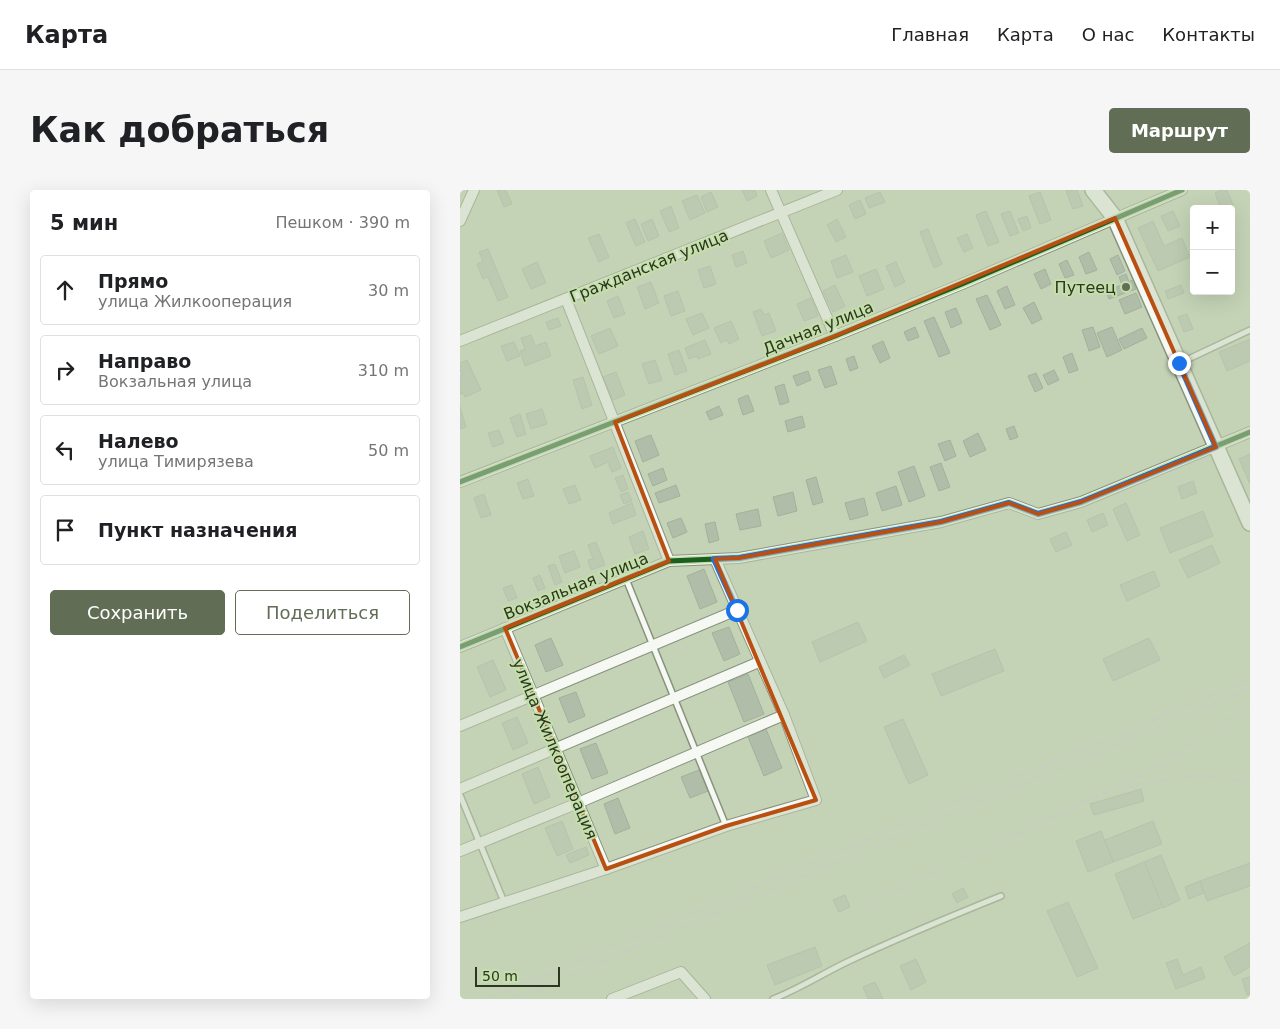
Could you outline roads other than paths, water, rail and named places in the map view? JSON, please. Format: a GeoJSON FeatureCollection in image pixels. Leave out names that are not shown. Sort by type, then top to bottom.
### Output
{"type":"FeatureCollection","features":[{"type":"Feature","properties":{"kind":"main road"},"geometry":{"type":"LineString","coordinates":[[1092,190],[1115,218],[1250,523]]}},
{"type":"Feature","properties":{"kind":"street"},"geometry":{"type":"LineString","coordinates":[[460,221],[474,190]]}},
{"type":"Feature","properties":{"kind":"street"},"geometry":{"type":"LineString","coordinates":[[771,190],[835,336]]}},
{"type":"Feature","properties":{"kind":"street","name":"Гражданская улица"},"geometry":{"type":"LineString","coordinates":[[460,342],[837,190]]}},
{"type":"Feature","properties":{"kind":"street","name":"Дачная улица"},"geometry":{"type":"LineString","coordinates":[[460,482],[835,336],[1182,190]]}},
{"type":"Feature","properties":{"kind":"street"},"geometry":{"type":"LineString","coordinates":[[566,299],[669,561]]}},
{"type":"Feature","properties":{"kind":"street","name":"Вокзальная улица"},"geometry":{"type":"LineString","coordinates":[[460,647],[669,561],[739,558],[941,522],[1009,503],[1038,514],[1081,502],[1250,432]]}},
{"type":"Feature","properties":{"kind":"street"},"geometry":{"type":"LineString","coordinates":[[460,917],[606,869],[726,826],[816,800],[784,715],[714,559]]}},
{"type":"Feature","properties":{"kind":"street"},"geometry":{"type":"LineString","coordinates":[[460,726],[737,610]]}},
{"type":"Feature","properties":{"kind":"street","name":"улица Жилкооперация"},"geometry":{"type":"LineString","coordinates":[[505,628],[606,869]]}},
{"type":"Feature","properties":{"kind":"street"},"geometry":{"type":"LineString","coordinates":[[460,789],[556,750],[759,662]]}},
{"type":"Feature","properties":{"kind":"street"},"geometry":{"type":"LineString","coordinates":[[460,851],[784,715]]}},
{"type":"Feature","properties":{"kind":"street"},"geometry":{"type":"LineString","coordinates":[[612,999],[681,972],[705,999]]}},
{"type":"Feature","properties":{"kind":"lane"},"geometry":{"type":"LineString","coordinates":[[1179,363],[1250,330]]}},
{"type":"Feature","properties":{"kind":"lane"},"geometry":{"type":"LineString","coordinates":[[626,579],[726,826]]}},
{"type":"Feature","properties":{"kind":"lane"},"geometry":{"type":"LineString","coordinates":[[460,795],[504,902]]}},
{"type":"Feature","properties":{"kind":"lane"},"geometry":{"type":"LineString","coordinates":[[773,999],[795,990],[845,963],[911,932],[1002,896]]}},
{"type":"Feature","properties":{"kind":"railway"},"geometry":{"type":"LineString","coordinates":[[487,999],[1250,679]]}},
{"type":"Feature","properties":{"kind":"railway"},"geometry":{"type":"LineString","coordinates":[[513,999],[1250,688]]}},
{"type":"Feature","properties":{"kind":"railway"},"geometry":{"type":"LineString","coordinates":[[863,906],[1128,782],[1164,762],[1250,705]]}},
{"type":"Feature","properties":{"kind":"railway"},"geometry":{"type":"LineString","coordinates":[[1125,788],[1171,778],[1187,777],[1250,781]]}},
{"type":"Feature","properties":{"kind":"place","name":"Путеец"},"geometry":{"type":"Point","coordinates":[1126,287]}}]}
